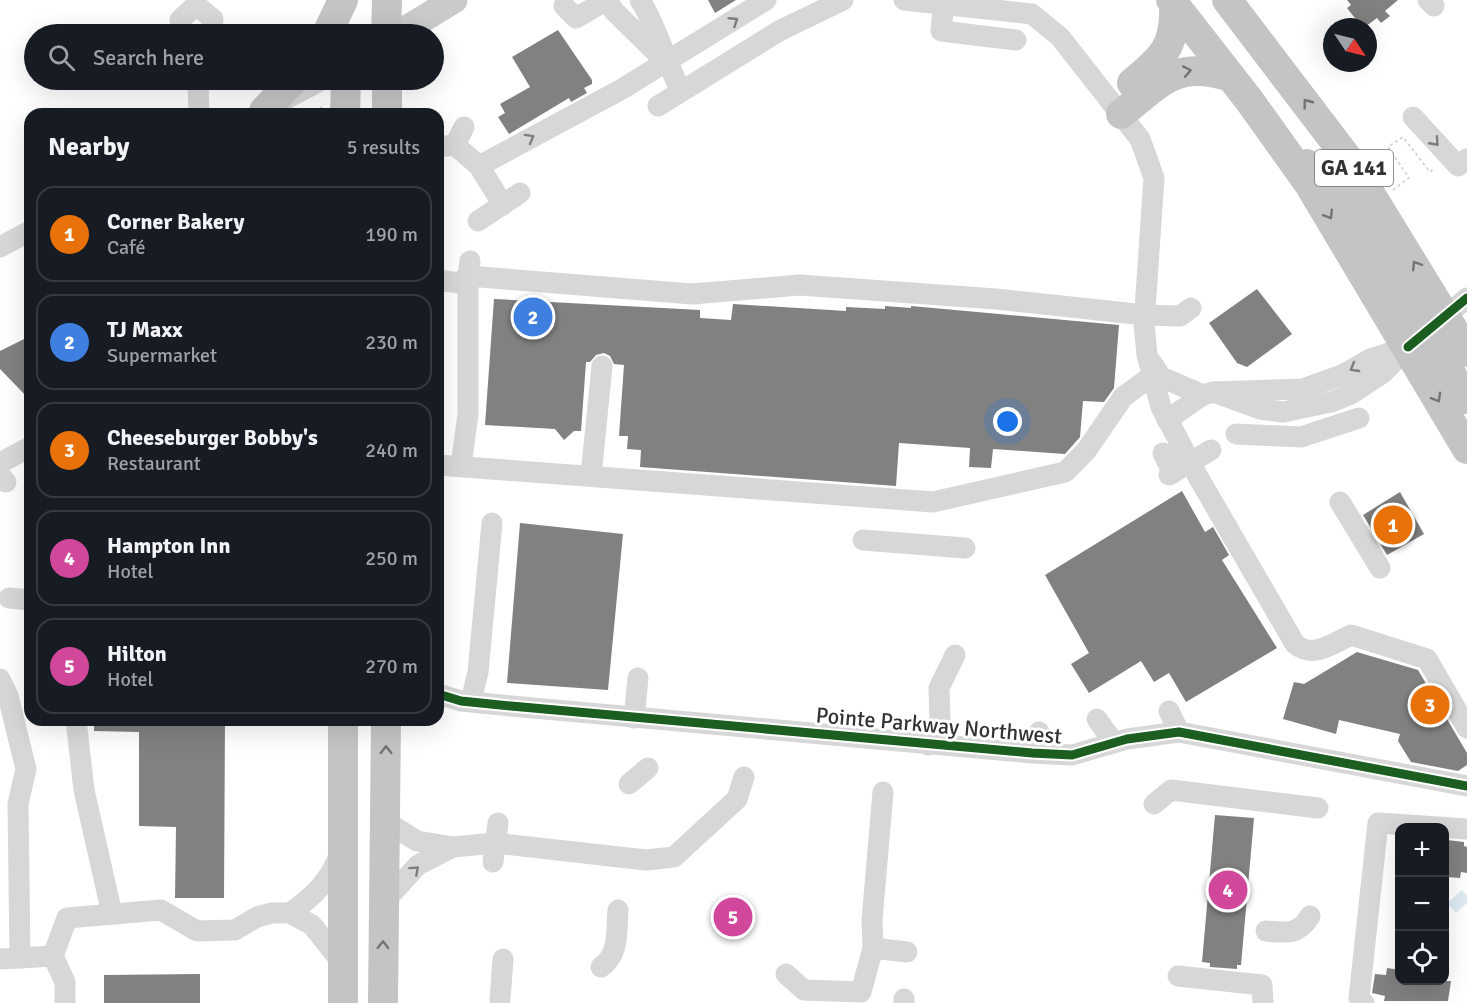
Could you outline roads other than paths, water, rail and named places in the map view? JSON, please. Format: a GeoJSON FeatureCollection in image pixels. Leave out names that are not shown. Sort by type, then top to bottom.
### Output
{"type":"FeatureCollection","features":[{"type":"Feature","properties":{"kind":"highway"},"geometry":{"type":"LineString","coordinates":[[332,24],[344,0]]}},
{"type":"Feature","properties":{"kind":"highway"},"geometry":{"type":"LineString","coordinates":[[344,0],[345,24]]}},
{"type":"Feature","properties":{"kind":"highway"},"geometry":{"type":"LineString","coordinates":[[386,24],[387,0]]}},
{"type":"Feature","properties":{"kind":"highway"},"geometry":{"type":"LineString","coordinates":[[1210,0],[1251,30]]}},
{"type":"Feature","properties":{"kind":"highway","name":"GA 141"},"geometry":{"type":"LineString","coordinates":[[1227,0],[1352,164],[1435,324],[1467,449]]}},
{"type":"Feature","properties":{"kind":"highway"},"geometry":{"type":"LineString","coordinates":[[1116,107],[1164,55],[1171,39],[1172,2]]}},
{"type":"Feature","properties":{"kind":"highway","name":"GA 141"},"geometry":{"type":"LineString","coordinates":[[1172,2],[1284,149],[1337,228],[1435,324],[1467,352]]}},
{"type":"Feature","properties":{"kind":"highway"},"geometry":{"type":"LineString","coordinates":[[1116,107],[1177,73],[1203,69],[1231,77]]}},
{"type":"Feature","properties":{"kind":"highway"},"geometry":{"type":"LineString","coordinates":[[265,108],[283,90]]}},
{"type":"Feature","properties":{"kind":"highway"},"geometry":{"type":"LineString","coordinates":[[345,90],[345,108]]}},
{"type":"Feature","properties":{"kind":"highway"},"geometry":{"type":"LineString","coordinates":[[387,90],[387,108]]}},
{"type":"Feature","properties":{"kind":"highway"},"geometry":{"type":"LineString","coordinates":[[1435,324],[1467,399]]}},
{"type":"Feature","properties":{"kind":"highway"},"geometry":{"type":"LineString","coordinates":[[342,726],[343,1003]]}},
{"type":"Feature","properties":{"kind":"highway"},"geometry":{"type":"LineString","coordinates":[[383,1003],[386,726]]}},
{"type":"Feature","properties":{"kind":"main road"},"geometry":{"type":"LineString","coordinates":[[414,24],[454,0]]}},
{"type":"Feature","properties":{"kind":"street"},"geometry":{"type":"LineString","coordinates":[[564,6],[576,18],[607,0],[614,11],[666,62]]}},
{"type":"Feature","properties":{"kind":"street"},"geometry":{"type":"LineString","coordinates":[[640,0],[651,18],[666,62],[681,91]]}},
{"type":"Feature","properties":{"kind":"street"},"geometry":{"type":"LineString","coordinates":[[479,166],[622,89],[766,0]]}},
{"type":"Feature","properties":{"kind":"street"},"geometry":{"type":"LineString","coordinates":[[658,106],[779,31],[843,0]]}},
{"type":"Feature","properties":{"kind":"street"},"geometry":{"type":"LineString","coordinates":[[904,0],[944,2],[1032,14],[1059,37],[1140,140],[1154,178],[1145,315],[1150,365],[1167,420],[1178,470]]}},
{"type":"Feature","properties":{"kind":"street"},"geometry":{"type":"LineString","coordinates":[[944,2],[941,31],[1016,40]]}},
{"type":"Feature","properties":{"kind":"street"},"geometry":{"type":"LineString","coordinates":[[181,24],[180,20],[196,5],[213,19],[212,24]]}},
{"type":"Feature","properties":{"kind":"street"},"geometry":{"type":"LineString","coordinates":[[199,90],[200,108]]}},
{"type":"Feature","properties":{"kind":"street"},"geometry":{"type":"LineString","coordinates":[[269,108],[303,90]]}},
{"type":"Feature","properties":{"kind":"street"},"geometry":{"type":"LineString","coordinates":[[1413,117],[1458,160]]}},
{"type":"Feature","properties":{"kind":"street"},"geometry":{"type":"LineString","coordinates":[[452,139],[479,166],[503,205]]}},
{"type":"Feature","properties":{"kind":"street"},"geometry":{"type":"LineString","coordinates":[[478,221],[520,193]]}},
{"type":"Feature","properties":{"kind":"street"},"geometry":{"type":"LineString","coordinates":[[0,247],[24,234]]}},
{"type":"Feature","properties":{"kind":"street"},"geometry":{"type":"LineString","coordinates":[[444,268],[469,268],[692,294],[800,285],[1005,300],[1145,315],[1180,316],[1191,308]]}},
{"type":"Feature","properties":{"kind":"street"},"geometry":{"type":"LineString","coordinates":[[444,281],[459,283],[469,268]]}},
{"type":"Feature","properties":{"kind":"street"},"geometry":{"type":"LineString","coordinates":[[461,466],[468,414],[469,268]]}},
{"type":"Feature","properties":{"kind":"street"},"geometry":{"type":"LineString","coordinates":[[1150,365],[1161,377],[1172,384],[1208,393],[1303,389],[1342,375],[1435,324]]}},
{"type":"Feature","properties":{"kind":"street"},"geometry":{"type":"LineString","coordinates":[[444,465],[933,502],[1065,472],[1086,452],[1123,397],[1150,365]]}},
{"type":"Feature","properties":{"kind":"street"},"geometry":{"type":"LineString","coordinates":[[591,476],[602,366]]}},
{"type":"Feature","properties":{"kind":"street"},"geometry":{"type":"LineString","coordinates":[[1167,420],[1208,393]]}},
{"type":"Feature","properties":{"kind":"street"},"geometry":{"type":"LineString","coordinates":[[1236,434],[1301,437],[1359,418]]}},
{"type":"Feature","properties":{"kind":"street"},"geometry":{"type":"LineString","coordinates":[[1178,470],[1211,450]]}},
{"type":"Feature","properties":{"kind":"street"},"geometry":{"type":"LineString","coordinates":[[2,474],[24,453]]}},
{"type":"Feature","properties":{"kind":"street"},"geometry":{"type":"LineString","coordinates":[[1163,453],[1178,470],[1295,644],[1304,651],[1317,651],[1350,635],[1427,658],[1467,728]]}},
{"type":"Feature","properties":{"kind":"street"},"geometry":{"type":"LineString","coordinates":[[1340,502],[1380,568]]}},
{"type":"Feature","properties":{"kind":"street"},"geometry":{"type":"LineString","coordinates":[[471,702],[478,672],[492,523]]}},
{"type":"Feature","properties":{"kind":"street"},"geometry":{"type":"LineString","coordinates":[[863,540],[965,548]]}},
{"type":"Feature","properties":{"kind":"street"},"geometry":{"type":"LineString","coordinates":[[9,598],[24,599]]}},
{"type":"Feature","properties":{"kind":"street"},"geometry":{"type":"LineString","coordinates":[[928,745],[940,719],[939,688],[955,655]]}},
{"type":"Feature","properties":{"kind":"street"},"geometry":{"type":"LineString","coordinates":[[634,717],[638,678]]}},
{"type":"Feature","properties":{"kind":"street"},"geometry":{"type":"LineString","coordinates":[[0,679],[8,696],[26,769],[18,804],[10,959],[53,956]]}},
{"type":"Feature","properties":{"kind":"street","name":"Pointe Parkway Northwest"},"geometry":{"type":"LineString","coordinates":[[444,695],[471,702],[928,745],[1072,755],[1114,743],[1179,732],[1467,786]]}},
{"type":"Feature","properties":{"kind":"street"},"geometry":{"type":"LineString","coordinates":[[1169,711],[1179,732]]}},
{"type":"Feature","properties":{"kind":"street"},"geometry":{"type":"LineString","coordinates":[[1097,719],[1114,743]]}},
{"type":"Feature","properties":{"kind":"street"},"geometry":{"type":"LineString","coordinates":[[77,726],[84,790],[112,914]]}},
{"type":"Feature","properties":{"kind":"street"},"geometry":{"type":"LineString","coordinates":[[1039,732],[1052,754]]}},
{"type":"Feature","properties":{"kind":"street"},"geometry":{"type":"LineString","coordinates":[[629,784],[648,768]]}},
{"type":"Feature","properties":{"kind":"street"},"geometry":{"type":"LineString","coordinates":[[385,821],[417,841],[453,847],[495,843],[645,860],[674,857],[736,799],[744,777]]}},
{"type":"Feature","properties":{"kind":"street"},"geometry":{"type":"LineString","coordinates":[[1155,804],[1172,790],[1318,808]]}},
{"type":"Feature","properties":{"kind":"street"},"geometry":{"type":"LineString","coordinates":[[786,974],[804,990],[861,992],[873,948],[872,920],[883,792]]}},
{"type":"Feature","properties":{"kind":"street"},"geometry":{"type":"LineString","coordinates":[[1364,1003],[1359,998],[1378,823],[1467,829]]}},
{"type":"Feature","properties":{"kind":"street"},"geometry":{"type":"LineString","coordinates":[[290,913],[314,896],[333,872],[342,846]]}},
{"type":"Feature","properties":{"kind":"street"},"geometry":{"type":"LineString","coordinates":[[384,902],[418,865],[453,847]]}},
{"type":"Feature","properties":{"kind":"street"},"geometry":{"type":"LineString","coordinates":[[65,1003],[65,982],[53,956],[67,918],[161,910],[196,931],[235,930],[256,917],[272,913],[290,913],[312,925],[343,964]]}},
{"type":"Feature","properties":{"kind":"street"},"geometry":{"type":"LineString","coordinates":[[601,967],[612,960],[615,950],[618,910]]}},
{"type":"Feature","properties":{"kind":"street"},"geometry":{"type":"LineString","coordinates":[[1266,931],[1291,933],[1303,927],[1310,916]]}},
{"type":"Feature","properties":{"kind":"street"},"geometry":{"type":"LineString","coordinates":[[873,948],[907,952]]}},
{"type":"Feature","properties":{"kind":"street"},"geometry":{"type":"LineString","coordinates":[[500,1000],[503,959]]}},
{"type":"Feature","properties":{"kind":"street"},"geometry":{"type":"LineString","coordinates":[[1178,976],[1262,985],[1263,1003]]}},
{"type":"Feature","properties":{"kind":"place","name":"TJ Maxx"},"geometry":{"type":"Point","coordinates":[533,317]}},
{"type":"Feature","properties":{"kind":"place","name":"Corner Bakery"},"geometry":{"type":"Point","coordinates":[1393,525]}},
{"type":"Feature","properties":{"kind":"place","name":"Cheeseburger Bobby's"},"geometry":{"type":"Point","coordinates":[1430,705]}},
{"type":"Feature","properties":{"kind":"place","name":"Hampton Inn"},"geometry":{"type":"Point","coordinates":[1228,890]}},
{"type":"Feature","properties":{"kind":"place","name":"Hilton"},"geometry":{"type":"Point","coordinates":[733,917]}}]}
